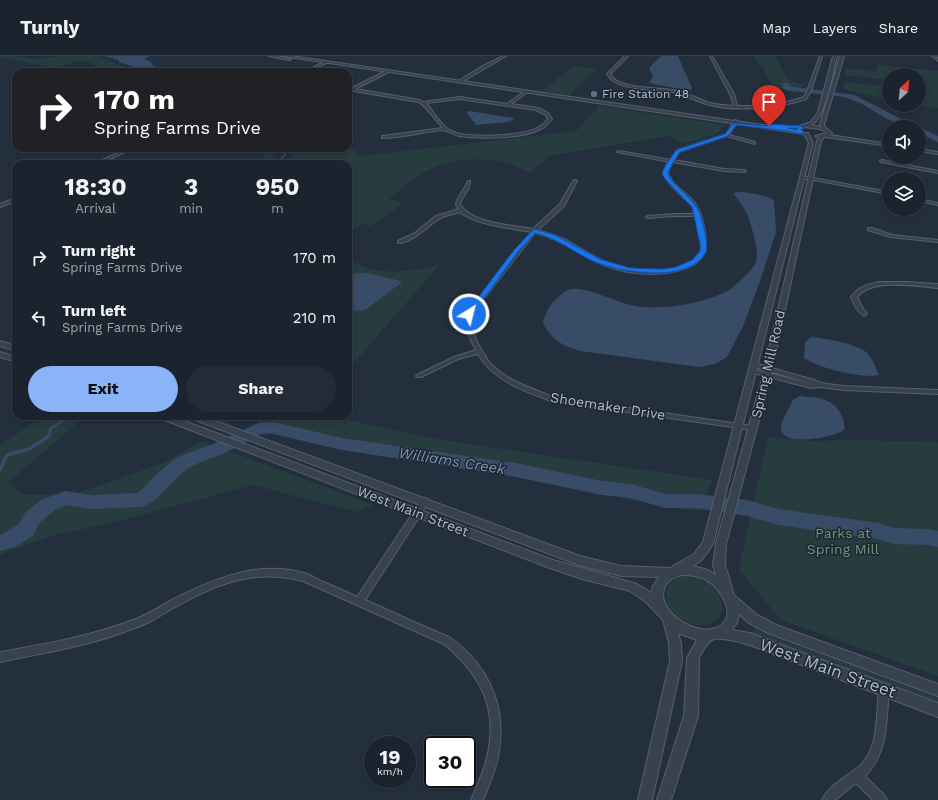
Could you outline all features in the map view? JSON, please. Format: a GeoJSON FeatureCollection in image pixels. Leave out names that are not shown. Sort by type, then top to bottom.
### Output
{"type":"FeatureCollection","features":[{"type":"Feature","properties":{"kind":"street"},"geometry":{"type":"LineString","coordinates":[[271,56],[736,122],[826,133],[882,143]]}},
{"type":"Feature","properties":{"kind":"street"},"geometry":{"type":"LineString","coordinates":[[284,56],[325,63]]}},
{"type":"Feature","properties":{"kind":"street"},"geometry":{"type":"LineString","coordinates":[[461,83],[482,68],[505,56]]}},
{"type":"Feature","properties":{"kind":"street"},"geometry":{"type":"LineString","coordinates":[[627,56],[608,74],[613,80],[630,85],[677,92],[712,104],[736,107],[793,102],[805,98],[820,56]]}},
{"type":"Feature","properties":{"kind":"street"},"geometry":{"type":"LineString","coordinates":[[711,56],[732,94],[736,107]]}},
{"type":"Feature","properties":{"kind":"street"},"geometry":{"type":"LineString","coordinates":[[803,131],[806,126],[814,123],[820,112],[835,56]]}},
{"type":"Feature","properties":{"kind":"street","name":"Spring Mill Road"},"geometry":{"type":"LineString","coordinates":[[729,595],[719,561],[720,544],[753,428],[767,372],[819,140],[826,133],[822,125],[842,56]]}},
{"type":"Feature","properties":{"kind":"street"},"geometry":{"type":"LineString","coordinates":[[933,56],[938,60]]}},
{"type":"Feature","properties":{"kind":"street"},"geometry":{"type":"LineString","coordinates":[[314,68],[325,63]]}},
{"type":"Feature","properties":{"kind":"street"},"geometry":{"type":"LineString","coordinates":[[352,89],[383,71]]}},
{"type":"Feature","properties":{"kind":"street"},"geometry":{"type":"LineString","coordinates":[[352,90],[410,98],[422,102],[459,98],[508,104],[543,111],[549,116],[549,121],[544,126],[534,131],[487,137],[461,136],[445,129],[422,102]]}},
{"type":"Feature","properties":{"kind":"street"},"geometry":{"type":"LineString","coordinates":[[508,104],[525,92]]}},
{"type":"Feature","properties":{"kind":"street"},"geometry":{"type":"LineString","coordinates":[[726,135],[736,122]]}},
{"type":"Feature","properties":{"kind":"street"},"geometry":{"type":"LineString","coordinates":[[806,126],[826,133]]}},
{"type":"Feature","properties":{"kind":"street"},"geometry":{"type":"LineString","coordinates":[[383,137],[445,129]]}},
{"type":"Feature","properties":{"kind":"street","name":"Spring Mill Road"},"geometry":{"type":"LineString","coordinates":[[672,572],[698,557],[704,552],[708,544],[811,143],[803,131]]}},
{"type":"Feature","properties":{"kind":"street"},"geometry":{"type":"LineString","coordinates":[[469,182],[468,190],[458,200],[458,205],[461,210],[467,215],[477,219],[553,236],[608,264],[630,270],[662,271],[678,269],[690,264],[701,255],[704,244],[698,215],[694,206],[665,174],[678,151],[726,135],[754,143]]}},
{"type":"Feature","properties":{"kind":"street"},"geometry":{"type":"LineString","coordinates":[[926,150],[938,151]]}},
{"type":"Feature","properties":{"kind":"street"},"geometry":{"type":"LineString","coordinates":[[104,160],[123,152]]}},
{"type":"Feature","properties":{"kind":"street"},"geometry":{"type":"LineString","coordinates":[[619,152],[724,170],[744,171]]}},
{"type":"Feature","properties":{"kind":"street"},"geometry":{"type":"LineString","coordinates":[[893,164],[938,172]]}},
{"type":"Feature","properties":{"kind":"street"},"geometry":{"type":"LineString","coordinates":[[802,178],[882,192]]}},
{"type":"Feature","properties":{"kind":"street","name":"Shoemaker Drive"},"geometry":{"type":"LineString","coordinates":[[576,181],[562,205],[534,231],[516,251],[469,314],[469,327],[486,362],[496,372],[521,386],[553,399],[753,428]]}},
{"type":"Feature","properties":{"kind":"street"},"geometry":{"type":"LineString","coordinates":[[0,206],[12,201]]}},
{"type":"Feature","properties":{"kind":"street"},"geometry":{"type":"LineString","coordinates":[[926,201],[938,204]]}},
{"type":"Feature","properties":{"kind":"street"},"geometry":{"type":"LineString","coordinates":[[400,242],[417,234],[438,217],[461,210]]}},
{"type":"Feature","properties":{"kind":"street"},"geometry":{"type":"LineString","coordinates":[[648,217],[698,215]]}},
{"type":"Feature","properties":{"kind":"street"},"geometry":{"type":"LineString","coordinates":[[870,229],[891,236],[938,241]]}},
{"type":"Feature","properties":{"kind":"street"},"geometry":{"type":"LineString","coordinates":[[864,314],[860,310],[854,297],[859,290],[864,287],[886,284],[938,286]]}},
{"type":"Feature","properties":{"kind":"street"},"geometry":{"type":"LineString","coordinates":[[0,344],[12,348]]}},
{"type":"Feature","properties":{"kind":"street"},"geometry":{"type":"LineString","coordinates":[[419,376],[456,358],[480,351]]}},
{"type":"Feature","properties":{"kind":"street"},"geometry":{"type":"LineString","coordinates":[[0,354],[12,358]]}},
{"type":"Feature","properties":{"kind":"street"},"geometry":{"type":"LineString","coordinates":[[753,368],[812,386],[820,385],[843,388],[938,392]]}},
{"type":"Feature","properties":{"kind":"street","name":"West Main Street"},"geometry":{"type":"LineString","coordinates":[[172,420],[418,512],[551,564],[582,574],[633,587],[650,598],[661,609]]}},
{"type":"Feature","properties":{"kind":"street","name":"West Main Street"},"geometry":{"type":"LineString","coordinates":[[204,420],[599,566],[631,572],[672,572]]}},
{"type":"Feature","properties":{"kind":"street"},"geometry":{"type":"LineString","coordinates":[[359,602],[425,502]]}},
{"type":"Feature","properties":{"kind":"street"},"geometry":{"type":"LineString","coordinates":[[687,570],[702,573],[720,583],[729,595],[734,611],[730,622],[722,631],[713,634],[692,634],[684,630],[669,620],[661,609],[657,598],[658,588],[662,579],[672,572],[687,570]]}},
{"type":"Feature","properties":{"kind":"street"},"geometry":{"type":"LineString","coordinates":[[0,657],[106,634],[140,622],[213,584],[234,577],[254,573],[283,572],[304,577],[447,641],[463,653],[477,669],[491,697],[496,723],[494,752],[488,774],[477,800]]}},
{"type":"Feature","properties":{"kind":"street","name":"West Main Street"},"geometry":{"type":"LineString","coordinates":[[729,595],[754,619],[772,629],[938,690]]}},
{"type":"Feature","properties":{"kind":"street"},"geometry":{"type":"LineString","coordinates":[[645,800],[676,661],[675,643],[669,620]]}},
{"type":"Feature","properties":{"kind":"street"},"geometry":{"type":"LineString","coordinates":[[664,800],[691,716],[693,658],[698,647],[713,634]]}},
{"type":"Feature","properties":{"kind":"street","name":"West Main Street"},"geometry":{"type":"LineString","coordinates":[[713,634],[750,639],[938,710]]}},
{"type":"Feature","properties":{"kind":"street"},"geometry":{"type":"LineString","coordinates":[[828,800],[840,787],[866,767],[876,750],[882,731],[884,689]]}},
{"type":"Feature","properties":{"kind":"street"},"geometry":{"type":"LineString","coordinates":[[856,775],[881,800]]}},
{"type":"Feature","properties":{"kind":"green space"},"geometry":{"type":"Polygon","coordinates":[[[14,56],[33,59],[62,56],[99,56],[119,65],[131,68],[98,68],[89,62],[78,61],[55,68],[0,57],[14,56]]]}},
{"type":"Feature","properties":{"kind":"green space"},"geometry":{"type":"Polygon","coordinates":[[[753,56],[775,56],[788,79],[804,85],[797,93],[778,87],[769,79],[753,56]]]}},
{"type":"Feature","properties":{"kind":"green space"},"geometry":{"type":"Polygon","coordinates":[[[877,65],[908,68],[882,68],[882,79],[845,75],[845,68],[877,72],[877,65]]]}},
{"type":"Feature","properties":{"kind":"green space"},"geometry":{"type":"Polygon","coordinates":[[[574,66],[596,69],[570,95],[542,91],[574,66]]]}},
{"type":"Feature","properties":{"kind":"green space"},"geometry":{"type":"Polygon","coordinates":[[[926,70],[938,71],[938,108],[926,107],[926,70]]]}},
{"type":"Feature","properties":{"kind":"green space"},"geometry":{"type":"Polygon","coordinates":[[[844,82],[882,86],[882,98],[843,89],[844,82]]]}},
{"type":"Feature","properties":{"kind":"green space"},"geometry":{"type":"Polygon","coordinates":[[[600,106],[726,125],[714,135],[685,143],[668,136],[549,156],[530,173],[507,163],[479,159],[440,165],[415,178],[389,199],[403,203],[371,226],[362,224],[352,230],[352,160],[290,160],[294,152],[352,152],[352,149],[360,156],[576,131],[600,106]]]}},
{"type":"Feature","properties":{"kind":"green space"},"geometry":{"type":"Polygon","coordinates":[[[267,152],[276,152],[271,160],[261,160],[267,152]]]}},
{"type":"Feature","properties":{"kind":"green space"},"geometry":{"type":"Polygon","coordinates":[[[352,258],[355,262],[365,267],[377,270],[403,271],[439,265],[352,365],[352,258]]]}},
{"type":"Feature","properties":{"kind":"green space"},"geometry":{"type":"Polygon","coordinates":[[[38,420],[81,420],[8,482],[23,495],[75,494],[163,463],[202,441],[373,505],[356,512],[253,485],[115,522],[50,536],[0,555],[0,445],[38,420]]]}},
{"type":"Feature","properties":{"kind":"green space"},"geometry":{"type":"Polygon","coordinates":[[[348,420],[436,439],[712,480],[700,511],[664,507],[546,481],[334,448],[276,433],[275,421],[348,420]]]}},
{"type":"Feature","properties":{"kind":"green space","name":"Parks at Spring Mill"},"geometry":{"type":"Polygon","coordinates":[[[768,437],[809,441],[855,440],[938,442],[938,676],[781,620],[739,570],[768,437]]]}},
{"type":"Feature","properties":{"kind":"green space"},"geometry":{"type":"Polygon","coordinates":[[[681,577],[693,577],[700,579],[716,591],[720,596],[723,609],[721,615],[716,620],[705,625],[694,625],[683,620],[674,613],[668,604],[666,594],[670,585],[681,577]]]}},
{"type":"Feature","properties":{"kind":"green space"},"geometry":{"type":"Polygon","coordinates":[[[754,627],[773,637],[938,697],[938,704],[752,635],[754,627]]]}},
{"type":"Feature","properties":{"kind":"water"},"geometry":{"type":"Polygon","coordinates":[[[104,56],[150,56],[144,59],[151,62],[153,66],[161,68],[140,68],[119,62],[119,60],[104,56]]]}},
{"type":"Feature","properties":{"kind":"water"},"geometry":{"type":"Polygon","coordinates":[[[661,56],[678,56],[692,88],[691,90],[649,83],[653,77],[649,68],[661,56]]]}},
{"type":"Feature","properties":{"kind":"water"},"geometry":{"type":"Polygon","coordinates":[[[469,111],[514,119],[508,122],[476,125],[466,112],[469,111]]]}},
{"type":"Feature","properties":{"kind":"water"},"geometry":{"type":"Polygon","coordinates":[[[736,192],[765,196],[774,200],[776,232],[743,326],[727,357],[715,364],[699,367],[581,351],[558,342],[546,329],[543,323],[549,307],[560,295],[570,289],[587,290],[634,306],[664,307],[699,302],[720,295],[731,289],[750,272],[757,259],[750,221],[745,210],[734,194],[736,192]]]}},
{"type":"Feature","properties":{"kind":"water"},"geometry":{"type":"Polygon","coordinates":[[[367,273],[401,281],[401,283],[365,310],[352,311],[352,274],[367,273]]]}},
{"type":"Feature","properties":{"kind":"water"},"geometry":{"type":"Polygon","coordinates":[[[811,337],[842,342],[858,347],[872,359],[879,375],[872,376],[841,372],[811,362],[804,358],[805,342],[811,337]]]}},
{"type":"Feature","properties":{"kind":"water"},"geometry":{"type":"Polygon","coordinates":[[[800,396],[822,399],[837,408],[844,421],[844,430],[830,436],[808,439],[788,437],[782,433],[781,426],[784,417],[793,400],[800,396]]]}},
{"type":"Feature","properties":{"kind":"waterway","name":"Williams Creek"},"geometry":{"type":"LineString","coordinates":[[786,85],[786,87],[794,89],[851,97],[897,120]]}},
{"type":"Feature","properties":{"kind":"waterway","name":"Williams Creek"},"geometry":{"type":"LineString","coordinates":[[926,133],[938,139]]}},
{"type":"Feature","properties":{"kind":"waterway"},"geometry":{"type":"LineString","coordinates":[[279,160],[285,155],[285,152]]}},
{"type":"Feature","properties":{"kind":"waterway"},"geometry":{"type":"LineString","coordinates":[[50,431],[50,429],[64,420]]}},
{"type":"Feature","properties":{"kind":"waterway","name":"Williams Creek"},"geometry":{"type":"LineString","coordinates":[[0,543],[8,541],[26,530],[32,518],[48,505],[65,498],[92,502],[141,500],[153,491],[160,482],[177,467],[188,460],[217,449],[260,428],[274,428],[342,444],[516,470],[602,488],[631,491],[665,501],[696,501],[747,508],[778,517],[879,531],[893,536],[930,537],[938,539]]}},
{"type":"Feature","properties":{"kind":"waterway"},"geometry":{"type":"LineString","coordinates":[[0,470],[7,455],[29,449],[49,436],[50,431]]}},
{"type":"Feature","properties":{"kind":"place","name":"Fire Station 48"},"geometry":{"type":"Point","coordinates":[594,94]}},
{"type":"Feature","properties":{"kind":"route"},"geometry":{"type":"LineString","coordinates":[[469,314],[516,251],[534,231],[553,236],[598,261],[618,268],[642,271],[662,271],[678,269],[694,262],[701,255],[704,244],[698,215],[694,206],[665,174],[668,166],[678,151],[726,135],[735,124],[787,129],[801,132],[799,130],[801,127],[769,126]]}}]}
